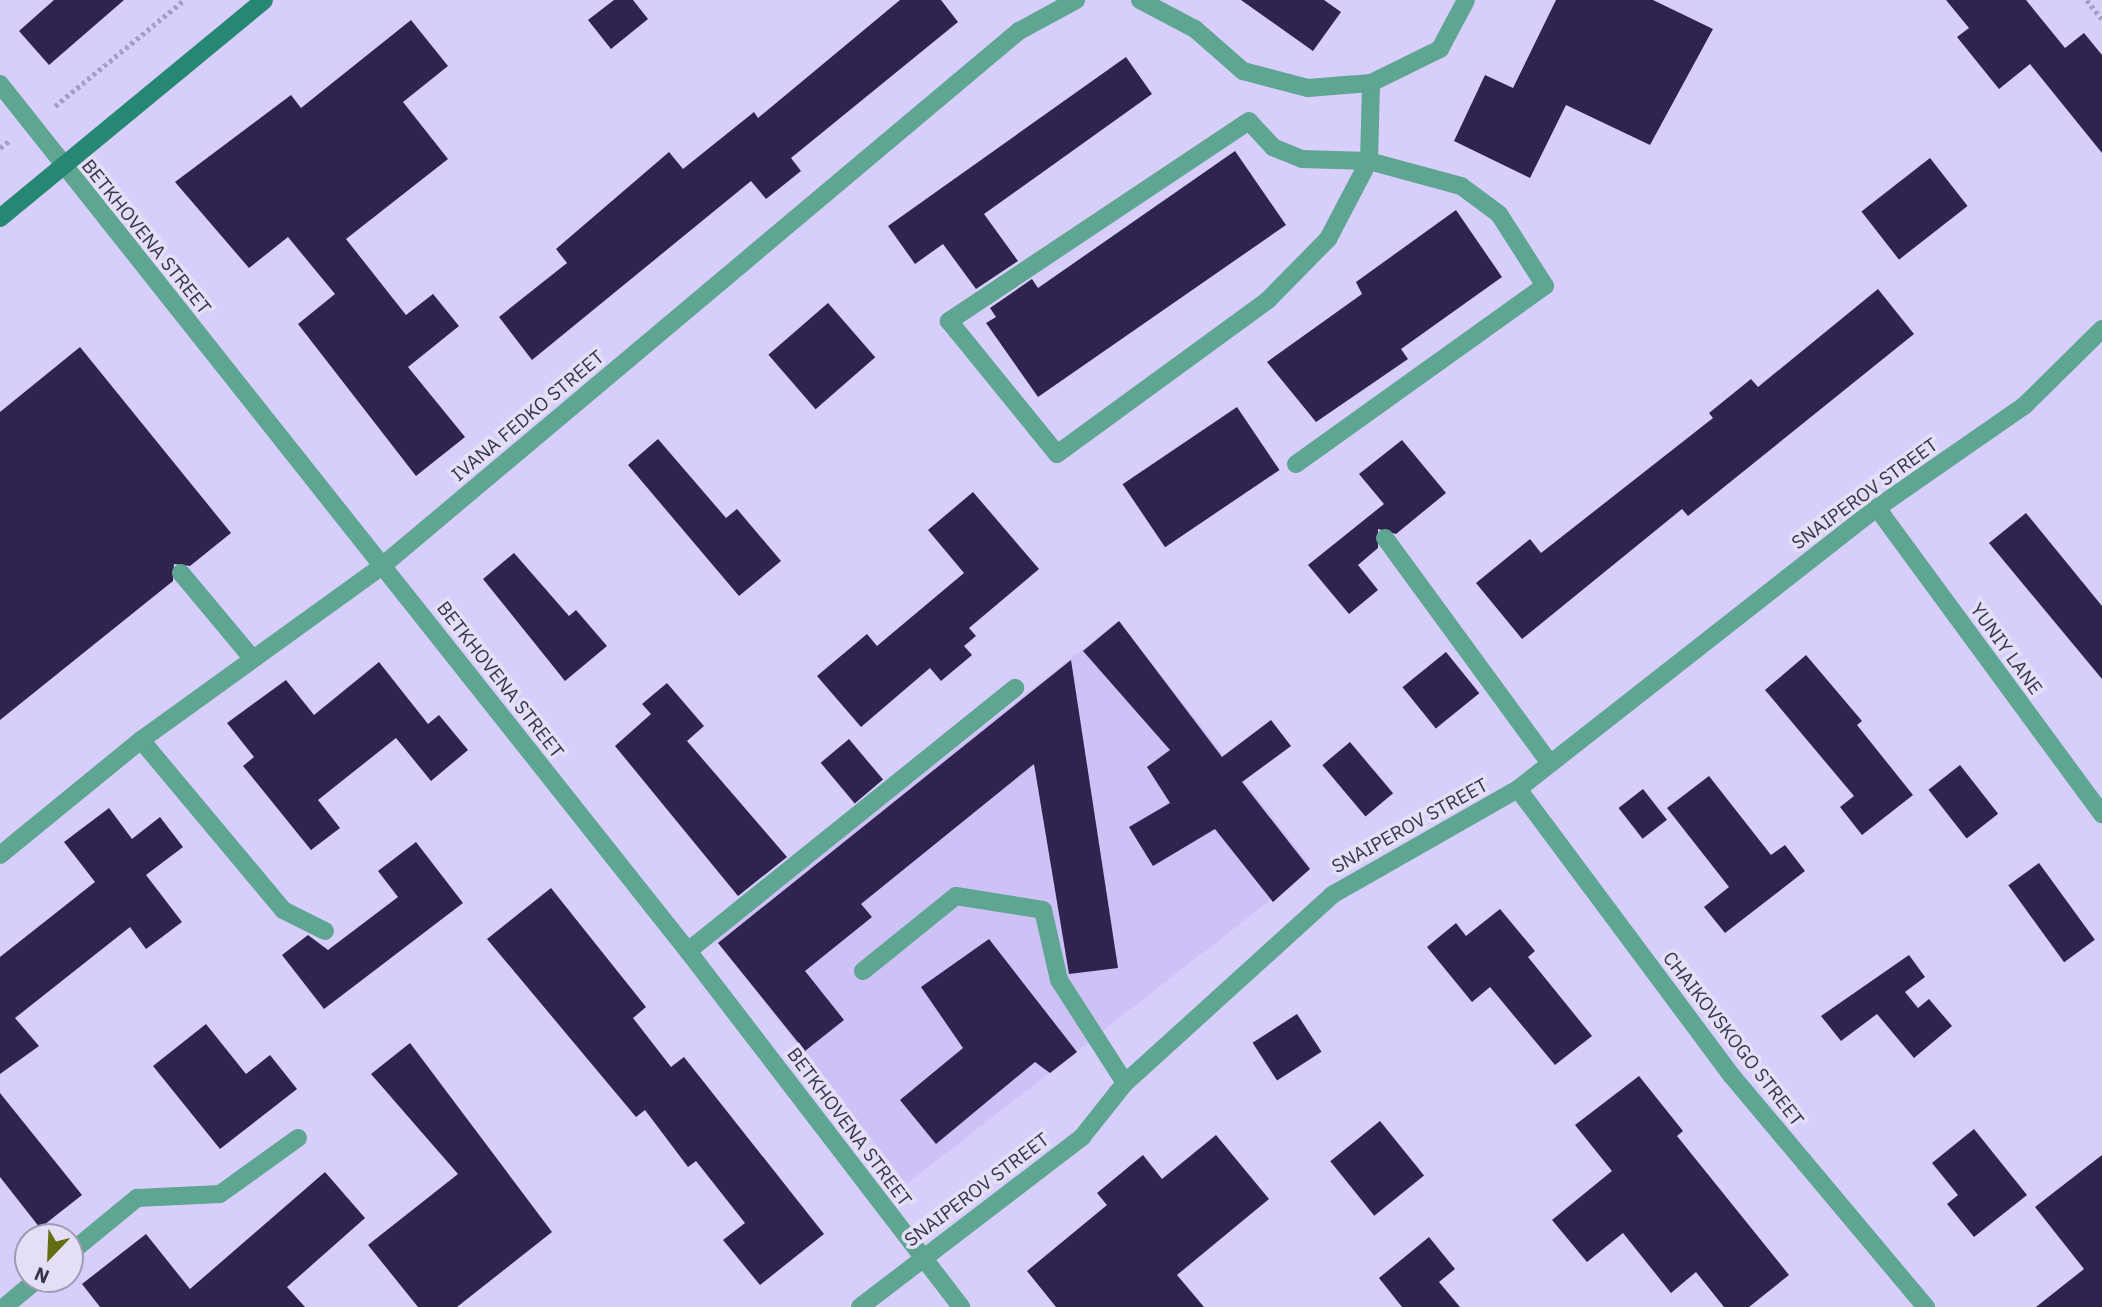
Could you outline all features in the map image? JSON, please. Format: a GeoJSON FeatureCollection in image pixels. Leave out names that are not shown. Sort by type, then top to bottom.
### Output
{"type":"FeatureCollection","features":[{"type":"Feature","properties":{"kind":"main road"},"geometry":{"type":"LineString","coordinates":[[0,218],[64,169],[264,0]]}},
{"type":"Feature","properties":{"kind":"street","name":"IVANA FEDKO STREET"},"geometry":{"type":"LineString","coordinates":[[0,855],[141,740],[382,566],[1019,31],[1076,0]]}},
{"type":"Feature","properties":{"kind":"street"},"geometry":{"type":"LineString","coordinates":[[1140,0],[1195,29],[1243,71],[1308,88],[1371,83],[1440,49],[1466,0]]}},
{"type":"Feature","properties":{"kind":"street"},"geometry":{"type":"LineString","coordinates":[[1296,464],[1545,286],[1499,214],[1461,186],[1368,161],[1302,159],[1273,147],[1249,121],[949,321],[1057,454],[1268,300],[1328,239],[1368,161],[1371,83]]}},
{"type":"Feature","properties":{"kind":"street","name":"BETKHOVENA STREET"},"geometry":{"type":"LineString","coordinates":[[0,84],[64,169],[688,951],[961,1307]]}},
{"type":"Feature","properties":{"kind":"street","name":"SNAIPEROV STREET"},"geometry":{"type":"LineString","coordinates":[[860,1307],[1082,1137],[1125,1083],[1332,895],[1518,789],[1549,761],[1877,508],[2024,406],[2102,329]]}},
{"type":"Feature","properties":{"kind":"street","name":"YUNIY LANE"},"geometry":{"type":"LineString","coordinates":[[1877,508],[2102,814]]}},
{"type":"Feature","properties":{"kind":"street"},"geometry":{"type":"LineString","coordinates":[[1385,538],[1549,761]]}},
{"type":"Feature","properties":{"kind":"street"},"geometry":{"type":"LineString","coordinates":[[181,573],[253,659]]}},
{"type":"Feature","properties":{"kind":"street"},"geometry":{"type":"LineString","coordinates":[[688,951],[1015,688]]}},
{"type":"Feature","properties":{"kind":"street"},"geometry":{"type":"LineString","coordinates":[[141,740],[283,910],[325,931]]}},
{"type":"Feature","properties":{"kind":"street","name":"CHAIKOVSKOGO STREET"},"geometry":{"type":"LineString","coordinates":[[1518,789],[1732,1076],[1926,1307]]}},
{"type":"Feature","properties":{"kind":"street"},"geometry":{"type":"LineString","coordinates":[[863,971],[956,896],[1043,910],[1059,980],[1125,1083]]}},
{"type":"Feature","properties":{"kind":"street"},"geometry":{"type":"LineString","coordinates":[[84,1242],[137,1198],[220,1194],[298,1138]]}},
{"type":"Feature","properties":{"kind":"street"},"geometry":{"type":"LineString","coordinates":[[4,1307],[21,1293]]}},
{"type":"Feature","properties":{"kind":"path"},"geometry":{"type":"LineString","coordinates":[[0,148],[184,0]]}},
{"type":"Feature","properties":{"kind":"path"},"geometry":{"type":"LineString","coordinates":[[2087,0],[2102,19]]}},
{"type":"Feature","properties":{"kind":"shaded area"},"geometry":{"type":"Polygon","coordinates":[[[1119,621],[1312,868],[907,1184],[714,937],[1119,621]]]}},
{"type":"Feature","properties":{"kind":"building"},"geometry":{"type":"Polygon","coordinates":[[[54,0],[124,0],[49,65],[19,31],[54,0]]]}},
{"type":"Feature","properties":{"kind":"building"},"geometry":{"type":"Polygon","coordinates":[[[614,0],[633,0],[648,19],[611,49],[588,20],[614,0]]]}},
{"type":"Feature","properties":{"kind":"building"},"geometry":{"type":"Polygon","coordinates":[[[900,0],[941,0],[958,22],[791,158],[801,171],[766,199],[751,181],[532,360],[499,317],[567,263],[556,249],[669,152],[683,169],[754,112],[758,118],[900,0]]]}},
{"type":"Feature","properties":{"kind":"building"},"geometry":{"type":"Polygon","coordinates":[[[1241,0],[1324,0],[1341,12],[1313,51],[1241,0]]]}},
{"type":"Feature","properties":{"kind":"building"},"geometry":{"type":"Polygon","coordinates":[[[1556,0],[1653,0],[1713,29],[1650,145],[1566,105],[1530,178],[1454,141],[1485,75],[1513,88],[1556,0]]]}},
{"type":"Feature","properties":{"kind":"building"},"geometry":{"type":"Polygon","coordinates":[[[1946,0],[2026,0],[2065,48],[2084,33],[2102,55],[2102,153],[2030,64],[1999,89],[1957,37],[1969,28],[1946,0]]]}},
{"type":"Feature","properties":{"kind":"building"},"geometry":{"type":"Polygon","coordinates":[[[411,20],[448,66],[403,102],[448,159],[346,239],[406,315],[433,294],[459,326],[408,367],[465,437],[416,476],[298,324],[335,294],[288,237],[249,268],[175,182],[291,95],[301,108],[411,20]]]}},
{"type":"Feature","properties":{"kind":"building"},"geometry":{"type":"Polygon","coordinates":[[[1126,57],[1152,94],[984,214],[1018,261],[976,289],[943,244],[915,264],[888,226],[1126,57]]]}},
{"type":"Feature","properties":{"kind":"building"},"geometry":{"type":"Polygon","coordinates":[[[1235,151],[1286,225],[1038,397],[986,323],[996,317],[990,308],[1032,279],[1038,288],[1235,151]]]}},
{"type":"Feature","properties":{"kind":"building"},"geometry":{"type":"Polygon","coordinates":[[[1930,158],[1968,206],[1899,260],[1861,212],[1930,158]]]}},
{"type":"Feature","properties":{"kind":"building"},"geometry":{"type":"Polygon","coordinates":[[[1456,210],[1502,277],[1401,349],[1408,359],[1316,422],[1267,362],[1362,294],[1356,282],[1456,210]]]}},
{"type":"Feature","properties":{"kind":"building"},"geometry":{"type":"Polygon","coordinates":[[[1878,289],[1914,334],[1688,516],[1682,509],[1522,639],[1476,583],[1530,539],[1541,553],[1713,418],[1709,413],[1751,379],[1758,387],[1878,289]]]}},
{"type":"Feature","properties":{"kind":"building"},"geometry":{"type":"Polygon","coordinates":[[[828,303],[875,357],[816,409],[768,355],[828,303]]]}},
{"type":"Feature","properties":{"kind":"building"},"geometry":{"type":"Polygon","coordinates":[[[80,347],[231,533],[190,566],[174,564],[173,581],[0,720],[0,412],[80,347]]]}},
{"type":"Feature","properties":{"kind":"building"},"geometry":{"type":"Polygon","coordinates":[[[1237,407],[1279,470],[1165,547],[1123,484],[1237,407]]]}},
{"type":"Feature","properties":{"kind":"building"},"geometry":{"type":"Polygon","coordinates":[[[658,439],[726,518],[737,509],[781,561],[739,596],[628,465],[658,439]]]}},
{"type":"Feature","properties":{"kind":"building"},"geometry":{"type":"Polygon","coordinates":[[[1402,440],[1446,493],[1396,534],[1378,529],[1378,548],[1358,565],[1378,590],[1349,614],[1308,565],[1384,504],[1359,474],[1402,440]]]}},
{"type":"Feature","properties":{"kind":"building"},"geometry":{"type":"Polygon","coordinates":[[[973,492],[1039,569],[969,628],[976,636],[964,646],[972,655],[941,681],[930,668],[861,727],[817,676],[867,634],[877,646],[964,573],[928,530],[973,492]]]}},
{"type":"Feature","properties":{"kind":"building"},"geometry":{"type":"Polygon","coordinates":[[[2026,513],[2102,606],[2102,679],[1989,543],[2026,513]]]}},
{"type":"Feature","properties":{"kind":"building"},"geometry":{"type":"Polygon","coordinates":[[[514,553],[569,616],[576,610],[607,646],[565,681],[483,579],[514,553]]]}},
{"type":"Feature","properties":{"kind":"building"},"geometry":{"type":"Polygon","coordinates":[[[1119,621],[1222,757],[1271,720],[1291,746],[1242,782],[1310,869],[1273,902],[1215,829],[1153,866],[1129,827],[1170,803],[1147,767],[1170,750],[1083,651],[1119,621]]]}},
{"type":"Feature","properties":{"kind":"building"},"geometry":{"type":"Polygon","coordinates":[[[1446,652],[1479,693],[1436,728],[1402,687],[1446,652]]]}},
{"type":"Feature","properties":{"kind":"building"},"geometry":{"type":"Polygon","coordinates":[[[1806,655],[1862,721],[1857,725],[1913,795],[1862,835],[1840,807],[1854,796],[1765,690],[1806,655]]]}},
{"type":"Feature","properties":{"kind":"building"},"geometry":{"type":"Polygon","coordinates":[[[1071,660],[1118,968],[1069,974],[1034,764],[861,904],[872,917],[805,971],[844,1020],[805,1051],[718,943],[1071,660]]]}},
{"type":"Feature","properties":{"kind":"building"},"geometry":{"type":"Polygon","coordinates":[[[379,662],[428,724],[439,715],[468,750],[431,781],[396,738],[318,800],[340,828],[311,850],[243,766],[254,757],[227,723],[286,680],[314,715],[379,662]]]}},
{"type":"Feature","properties":{"kind":"building"},"geometry":{"type":"Polygon","coordinates":[[[667,683],[704,726],[687,741],[787,857],[738,896],[615,746],[651,714],[642,704],[667,683]]]}},
{"type":"Feature","properties":{"kind":"building"},"geometry":{"type":"Polygon","coordinates":[[[849,739],[883,780],[855,803],[821,763],[849,739]]]}},
{"type":"Feature","properties":{"kind":"building"},"geometry":{"type":"Polygon","coordinates":[[[1350,742],[1393,793],[1365,816],[1322,765],[1350,742]]]}},
{"type":"Feature","properties":{"kind":"building"},"geometry":{"type":"Polygon","coordinates":[[[1960,765],[1998,814],[1967,838],[1928,790],[1960,765]]]}},
{"type":"Feature","properties":{"kind":"building"},"geometry":{"type":"Polygon","coordinates":[[[1709,776],[1771,855],[1785,845],[1805,871],[1725,933],[1704,907],[1729,887],[1667,808],[1709,776]]]}},
{"type":"Feature","properties":{"kind":"building"},"geometry":{"type":"Polygon","coordinates":[[[1643,789],[1667,820],[1643,839],[1619,808],[1643,789]]]}},
{"type":"Feature","properties":{"kind":"building"},"geometry":{"type":"Polygon","coordinates":[[[109,808],[132,839],[160,817],[183,847],[146,875],[182,922],[146,949],[130,927],[15,1018],[39,1046],[0,1074],[0,957],[95,882],[64,842],[109,808]]]}},
{"type":"Feature","properties":{"kind":"building"},"geometry":{"type":"Polygon","coordinates":[[[416,842],[463,903],[324,1009],[282,955],[308,935],[328,950],[398,897],[378,871],[416,842]]]}},
{"type":"Feature","properties":{"kind":"building"},"geometry":{"type":"Polygon","coordinates":[[[2039,863],[2095,940],[2064,962],[2008,885],[2039,863]]]}},
{"type":"Feature","properties":{"kind":"building"},"geometry":{"type":"Polygon","coordinates":[[[551,888],[646,1007],[633,1018],[671,1067],[684,1057],[824,1234],[760,1285],[723,1240],[745,1223],[696,1161],[688,1167],[645,1110],[636,1117],[487,939],[551,888]]]}},
{"type":"Feature","properties":{"kind":"building"},"geometry":{"type":"Polygon","coordinates":[[[1500,909],[1535,951],[1528,957],[1592,1036],[1555,1065],[1490,987],[1472,1002],[1427,947],[1456,923],[1466,936],[1500,909]]]}},
{"type":"Feature","properties":{"kind":"building"},"geometry":{"type":"Polygon","coordinates":[[[989,939],[1077,1052],[1050,1073],[1035,1062],[936,1144],[900,1100],[963,1048],[921,987],[989,939]]]}},
{"type":"Feature","properties":{"kind":"building"},"geometry":{"type":"Polygon","coordinates":[[[1909,955],[1925,977],[1905,992],[1918,1008],[1929,999],[1952,1026],[1914,1058],[1877,1014],[1841,1041],[1821,1016],[1909,955]]]}},
{"type":"Feature","properties":{"kind":"building"},"geometry":{"type":"Polygon","coordinates":[[[1297,1014],[1322,1052],[1277,1081],[1253,1043],[1297,1014]]]}},
{"type":"Feature","properties":{"kind":"building"},"geometry":{"type":"Polygon","coordinates":[[[206,1024],[246,1074],[270,1055],[297,1089],[220,1149],[153,1066],[206,1024]]]}},
{"type":"Feature","properties":{"kind":"building"},"geometry":{"type":"Polygon","coordinates":[[[410,1043],[552,1232],[457,1307],[418,1307],[368,1245],[458,1174],[371,1074],[410,1043]]]}},
{"type":"Feature","properties":{"kind":"building"},"geometry":{"type":"Polygon","coordinates":[[[1639,1076],[1683,1131],[1677,1136],[1789,1275],[1749,1307],[1724,1307],[1696,1272],[1671,1293],[1623,1233],[1587,1262],[1552,1220],[1612,1171],[1575,1125],[1639,1076]]]}},
{"type":"Feature","properties":{"kind":"building"},"geometry":{"type":"Polygon","coordinates":[[[0,1093],[82,1195],[46,1223],[36,1223],[0,1177],[0,1093]]]}},
{"type":"Feature","properties":{"kind":"building"},"geometry":{"type":"Polygon","coordinates":[[[1380,1121],[1424,1175],[1374,1216],[1330,1161],[1380,1121]]]}},
{"type":"Feature","properties":{"kind":"building"},"geometry":{"type":"Polygon","coordinates":[[[1974,1129],[2027,1195],[1974,1237],[1947,1204],[1958,1195],[1932,1163],[1974,1129]]]}},
{"type":"Feature","properties":{"kind":"building"},"geometry":{"type":"Polygon","coordinates":[[[1216,1135],[1269,1199],[1177,1275],[1204,1307],[1056,1307],[1027,1271],[1107,1205],[1097,1193],[1143,1155],[1162,1179],[1216,1135]]]}},
{"type":"Feature","properties":{"kind":"building"},"geometry":{"type":"Polygon","coordinates":[[[2102,1155],[2102,1307],[2036,1307],[2084,1269],[2035,1207],[2102,1155]]]}},
{"type":"Feature","properties":{"kind":"building"},"geometry":{"type":"Polygon","coordinates":[[[325,1172],[365,1218],[287,1287],[305,1307],[100,1307],[84,1287],[84,1282],[146,1234],[190,1289],[325,1172]]]}},
{"type":"Feature","properties":{"kind":"building"},"geometry":{"type":"Polygon","coordinates":[[[1429,1237],[1455,1269],[1439,1282],[1460,1307],[1402,1307],[1379,1278],[1429,1237]]]}}]}
